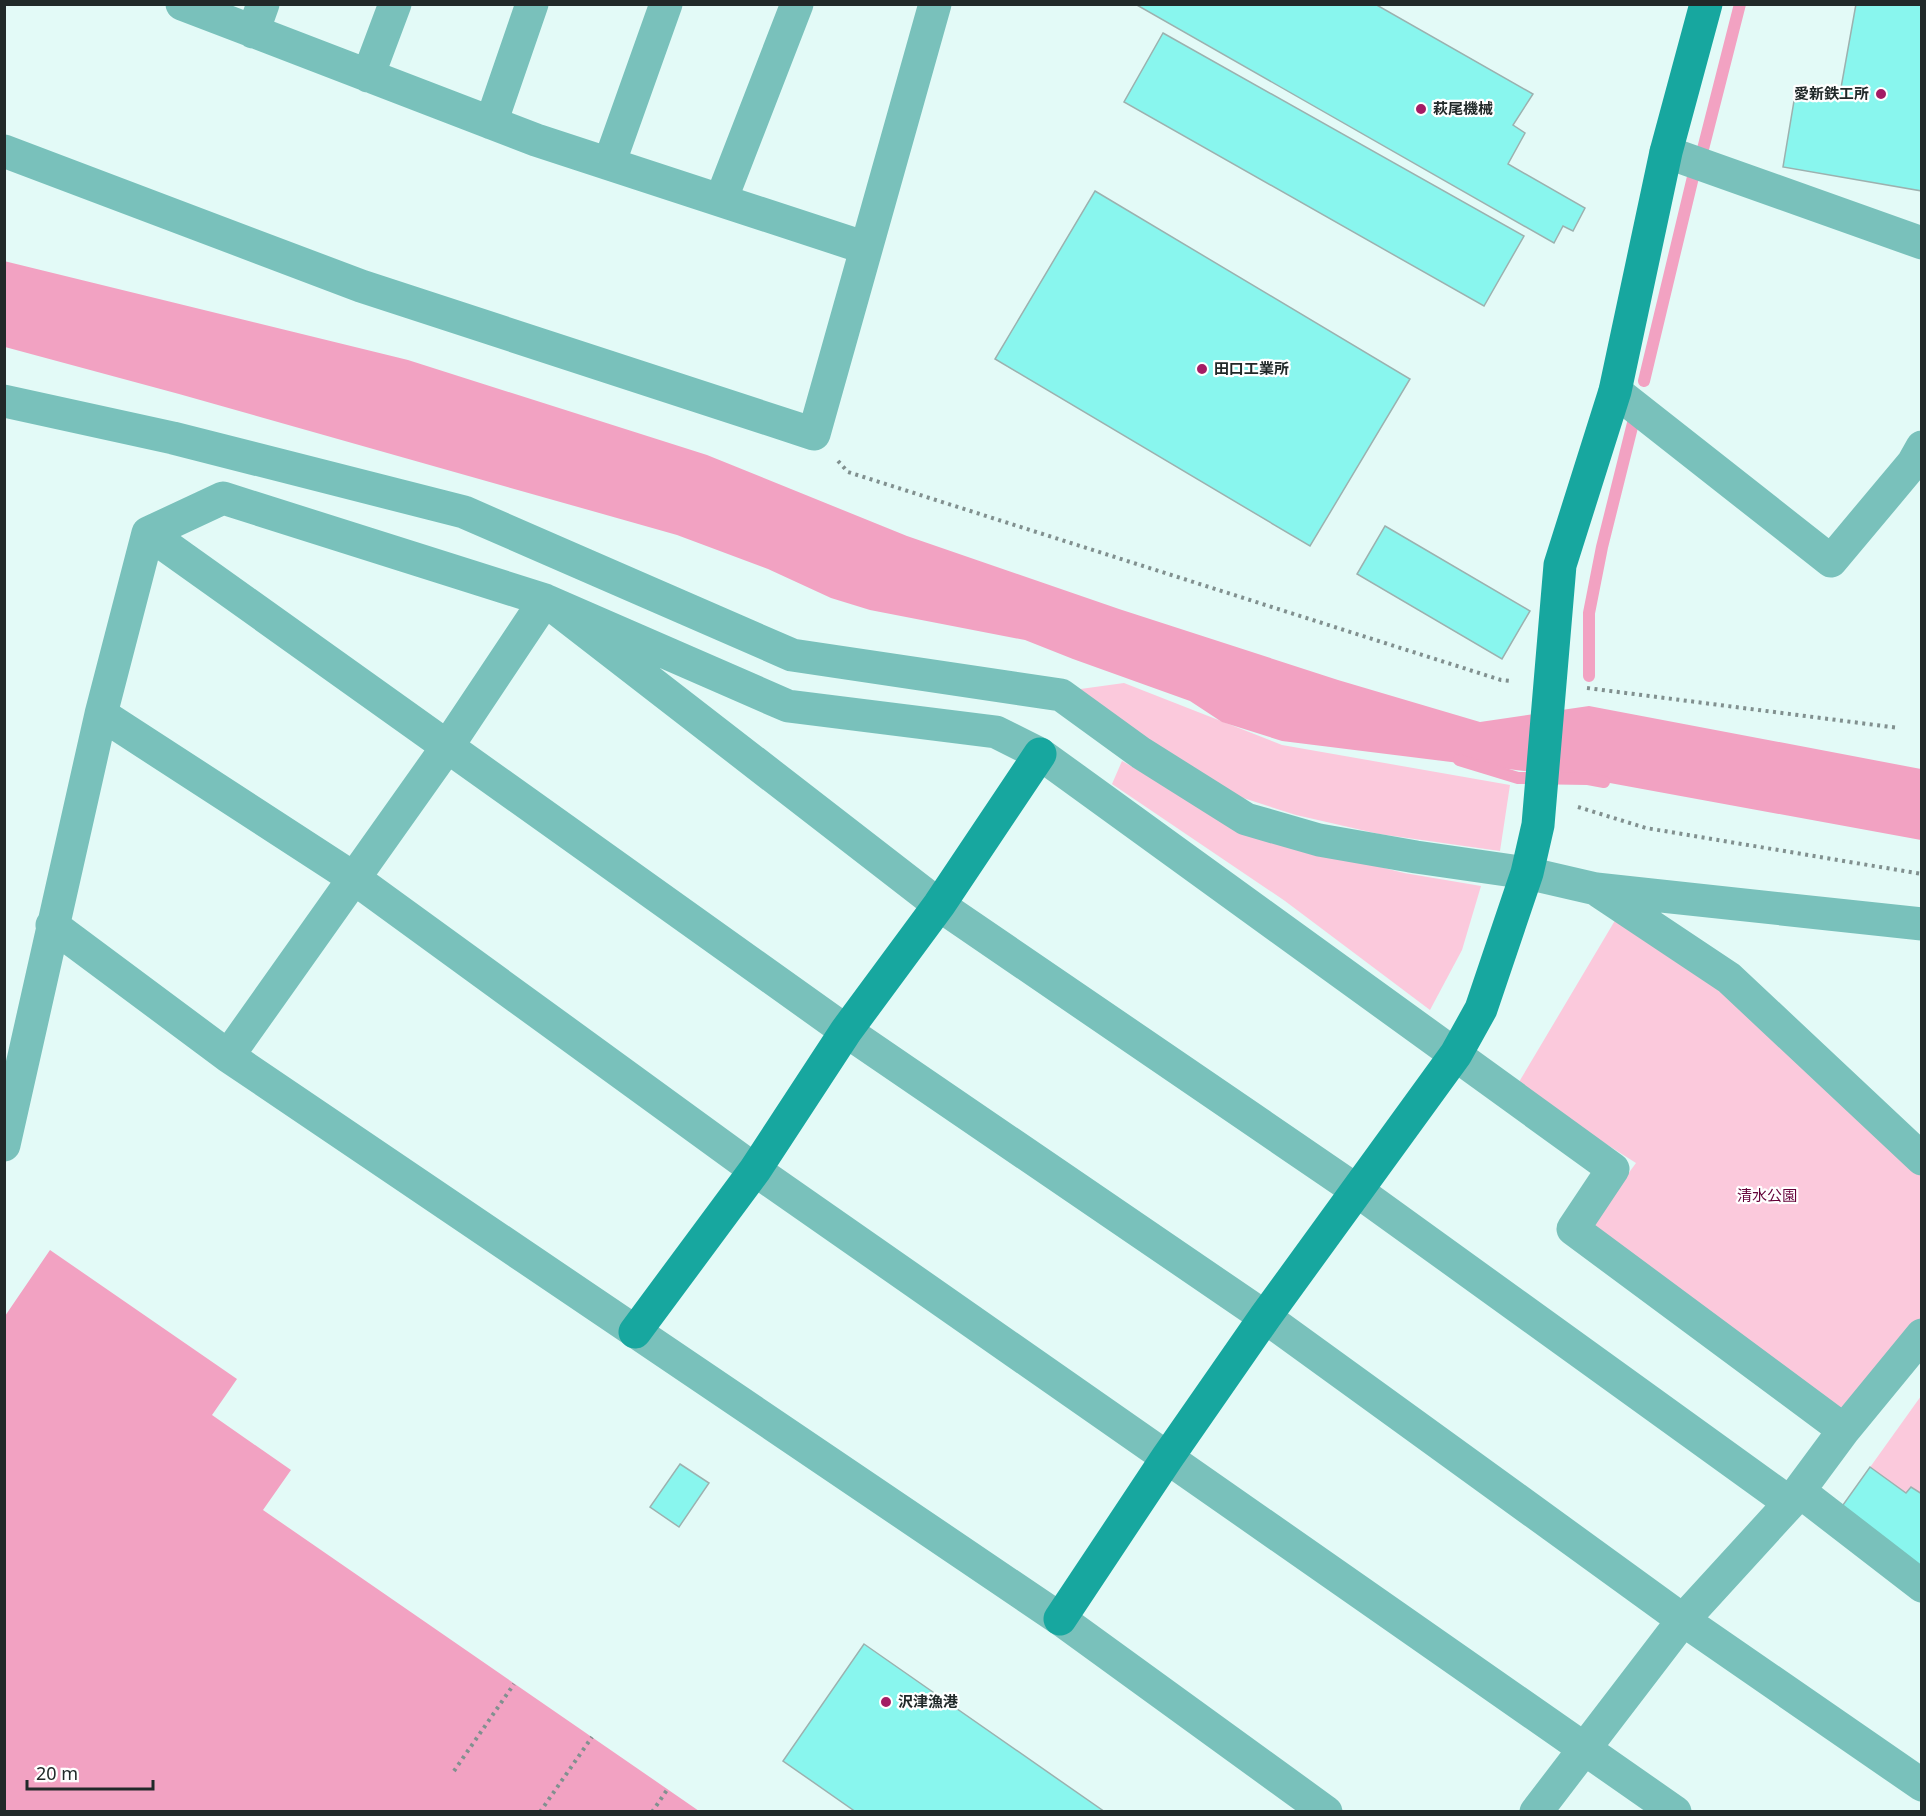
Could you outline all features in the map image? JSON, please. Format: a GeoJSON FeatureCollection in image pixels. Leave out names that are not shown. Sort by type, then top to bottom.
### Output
{"type":"FeatureCollection","features":[{"type":"Feature","properties":{"kind":"street"},"geometry":{"type":"LineString","coordinates":[[182,4],[258,18],[368,76],[491,123],[536,140],[866,248]]}},
{"type":"Feature","properties":{"kind":"street"},"geometry":{"type":"LineString","coordinates":[[368,76],[396,4]]}},
{"type":"Feature","properties":{"kind":"street"},"geometry":{"type":"LineString","coordinates":[[491,123],[532,4]]}},
{"type":"Feature","properties":{"kind":"street"},"geometry":{"type":"LineString","coordinates":[[609,164],[666,4]]}},
{"type":"Feature","properties":{"kind":"street"},"geometry":{"type":"LineString","coordinates":[[721,200],[797,4]]}},
{"type":"Feature","properties":{"kind":"street"},"geometry":{"type":"LineString","coordinates":[[4,151],[361,286],[814,434],[935,4]]}},
{"type":"Feature","properties":{"kind":"street"},"geometry":{"type":"LineString","coordinates":[[1060,1619],[1167,1458],[1265,1317],[1456,1054],[1482,1009],[1527,873],[1538,825],[1560,566],[1615,391],[1665,152],[1706,4]]}},
{"type":"Feature","properties":{"kind":"street"},"geometry":{"type":"LineString","coordinates":[[1665,152],[1922,243]]}},
{"type":"Feature","properties":{"kind":"street"},"geometry":{"type":"LineString","coordinates":[[1615,391],[1831,561],[1913,463],[1922,447]]}},
{"type":"Feature","properties":{"kind":"street"},"geometry":{"type":"LineString","coordinates":[[4,401],[173,438],[464,512],[792,655],[1061,695],[1141,753],[1246,819],[1319,840],[1527,873],[1596,889],[1922,924]]}},
{"type":"Feature","properties":{"kind":"street"},"geometry":{"type":"LineString","coordinates":[[148,533],[223,498],[545,600],[788,706],[996,732],[1040,754],[1613,1169],[1573,1228],[1844,1430]]}},
{"type":"Feature","properties":{"kind":"street"},"geometry":{"type":"LineString","coordinates":[[4,1144],[52,925],[148,533]]}},
{"type":"Feature","properties":{"kind":"street"},"geometry":{"type":"LineString","coordinates":[[148,533],[846,1031],[1265,1317],[1683,1620],[1922,1785]]}},
{"type":"Feature","properties":{"kind":"street"},"geometry":{"type":"LineString","coordinates":[[228,1056],[447,747],[545,600]]}},
{"type":"Feature","properties":{"kind":"street"},"geometry":{"type":"LineString","coordinates":[[545,600],[939,905],[1356,1190],[1922,1586]]}},
{"type":"Feature","properties":{"kind":"street"},"geometry":{"type":"LineString","coordinates":[[102,714],[355,879],[755,1170],[1676,1812]]}},
{"type":"Feature","properties":{"kind":"street"},"geometry":{"type":"LineString","coordinates":[[635,1332],[755,1170],[846,1031],[939,905],[1040,754]]}},
{"type":"Feature","properties":{"kind":"street"},"geometry":{"type":"LineString","coordinates":[[1596,889],[1729,978],[1922,1159]]}},
{"type":"Feature","properties":{"kind":"street"},"geometry":{"type":"LineString","coordinates":[[52,925],[228,1056],[1060,1619],[1326,1812]]}},
{"type":"Feature","properties":{"kind":"street"},"geometry":{"type":"LineString","coordinates":[[1536,1812],[1683,1620],[1794,1497],[1844,1430],[1922,1335]]}},
{"type":"Feature","properties":{"kind":"path"},"geometry":{"type":"LineString","coordinates":[[814,434],[848,472],[1501,680],[1550,684],[1899,728]]}},
{"type":"Feature","properties":{"kind":"path"},"geometry":{"type":"LineString","coordinates":[[1577,807],[1646,828],[1922,874]]}},
{"type":"Feature","properties":{"kind":"path"},"geometry":{"type":"LineString","coordinates":[[454,1771],[514,1684]]}},
{"type":"Feature","properties":{"kind":"path"},"geometry":{"type":"LineString","coordinates":[[540,1812],[592,1737]]}},
{"type":"Feature","properties":{"kind":"path"},"geometry":{"type":"LineString","coordinates":[[652,1812],[667,1790]]}},
{"type":"Feature","properties":{"kind":"green space"},"geometry":{"type":"Polygon","coordinates":[[[1124,683],[1282,745],[1510,785],[1500,851],[1379,834],[1296,815],[1237,796],[1066,691],[1124,683]]]}},
{"type":"Feature","properties":{"kind":"green space"},"geometry":{"type":"Polygon","coordinates":[[[1122,761],[1258,836],[1404,873],[1481,886],[1462,950],[1430,1010],[1285,901],[1112,784],[1122,761]]]}},
{"type":"Feature","properties":{"kind":"green space","name":"清水公園"},"geometry":{"type":"Polygon","coordinates":[[[1623,907],[1921,1159],[1921,1325],[1844,1421],[1587,1230],[1636,1163],[1516,1087],[1623,907]]]}},
{"type":"Feature","properties":{"kind":"green space"},"geometry":{"type":"Polygon","coordinates":[[[1921,1396],[1921,1573],[1838,1512],[1921,1396]]]}},
{"type":"Feature","properties":{"kind":"shaded area"},"geometry":{"type":"Polygon","coordinates":[[[4,261],[408,360],[707,455],[907,536],[1119,609],[1338,680],[1480,722],[1589,706],[1921,769],[1921,840],[1588,779],[1282,741],[1222,722],[1190,701],[1025,640],[870,610],[831,598],[768,569],[677,535],[5,347],[4,261]]]}},
{"type":"Feature","properties":{"kind":"shaded area"},"geometry":{"type":"Polygon","coordinates":[[[50,1250],[237,1379],[212,1415],[291,1470],[263,1510],[699,1811],[5,1811],[5,1316],[50,1250]]]}},
{"type":"Feature","properties":{"kind":"building","name":"萩尾機械"},"geometry":{"type":"Polygon","coordinates":[[[1135,4],[1375,4],[1533,94],[1513,125],[1525,133],[1508,164],[1585,208],[1573,231],[1563,226],[1554,243],[1135,4]]]}},
{"type":"Feature","properties":{"kind":"building","name":"愛新鉄工所"},"geometry":{"type":"Polygon","coordinates":[[[1856,4],[1922,4],[1922,191],[1783,167],[1796,89],[1839,99],[1856,4]]]}},
{"type":"Feature","properties":{"kind":"building"},"geometry":{"type":"Polygon","coordinates":[[[1163,33],[1524,236],[1484,306],[1124,102],[1163,33]]]}},
{"type":"Feature","properties":{"kind":"building","name":"田口工業所"},"geometry":{"type":"Polygon","coordinates":[[[1095,191],[1410,379],[1310,546],[995,359],[1095,191]]]}},
{"type":"Feature","properties":{"kind":"building"},"geometry":{"type":"Polygon","coordinates":[[[1385,526],[1530,611],[1502,659],[1357,574],[1385,526]]]}},
{"type":"Feature","properties":{"kind":"building"},"geometry":{"type":"Polygon","coordinates":[[[680,1464],[709,1483],[679,1527],[650,1507],[680,1464]]]}},
{"type":"Feature","properties":{"kind":"building"},"geometry":{"type":"Polygon","coordinates":[[[1870,1467],[1906,1493],[1911,1487],[1922,1494],[1922,1570],[1838,1512],[1870,1467]]]}},
{"type":"Feature","properties":{"kind":"building","name":"沢津漁港"},"geometry":{"type":"Polygon","coordinates":[[[864,1644],[1105,1812],[856,1812],[783,1761],[864,1644]]]}},
{"type":"Feature","properties":{"kind":"waterway"},"geometry":{"type":"LineString","coordinates":[[1703,149],[1740,4]]}},
{"type":"Feature","properties":{"kind":"waterway"},"geometry":{"type":"LineString","coordinates":[[1644,381],[1693,177]]}},
{"type":"Feature","properties":{"kind":"waterway"},"geometry":{"type":"LineString","coordinates":[[1589,676],[1589,613],[1602,547],[1633,423]]}},
{"type":"Feature","properties":{"kind":"waterway"},"geometry":{"type":"LineString","coordinates":[[1459,760],[1518,778],[1588,779],[1604,782]]}},
{"type":"Feature","properties":{"kind":"place","name":"愛新鉄工所"},"geometry":{"type":"Point","coordinates":[1881,94]}},
{"type":"Feature","properties":{"kind":"place","name":"萩尾機械"},"geometry":{"type":"Point","coordinates":[1421,109]}},
{"type":"Feature","properties":{"kind":"place","name":"田口工業所"},"geometry":{"type":"Point","coordinates":[1202,369]}},
{"type":"Feature","properties":{"kind":"place","name":"沢津漁港"},"geometry":{"type":"Point","coordinates":[886,1702]}}]}
